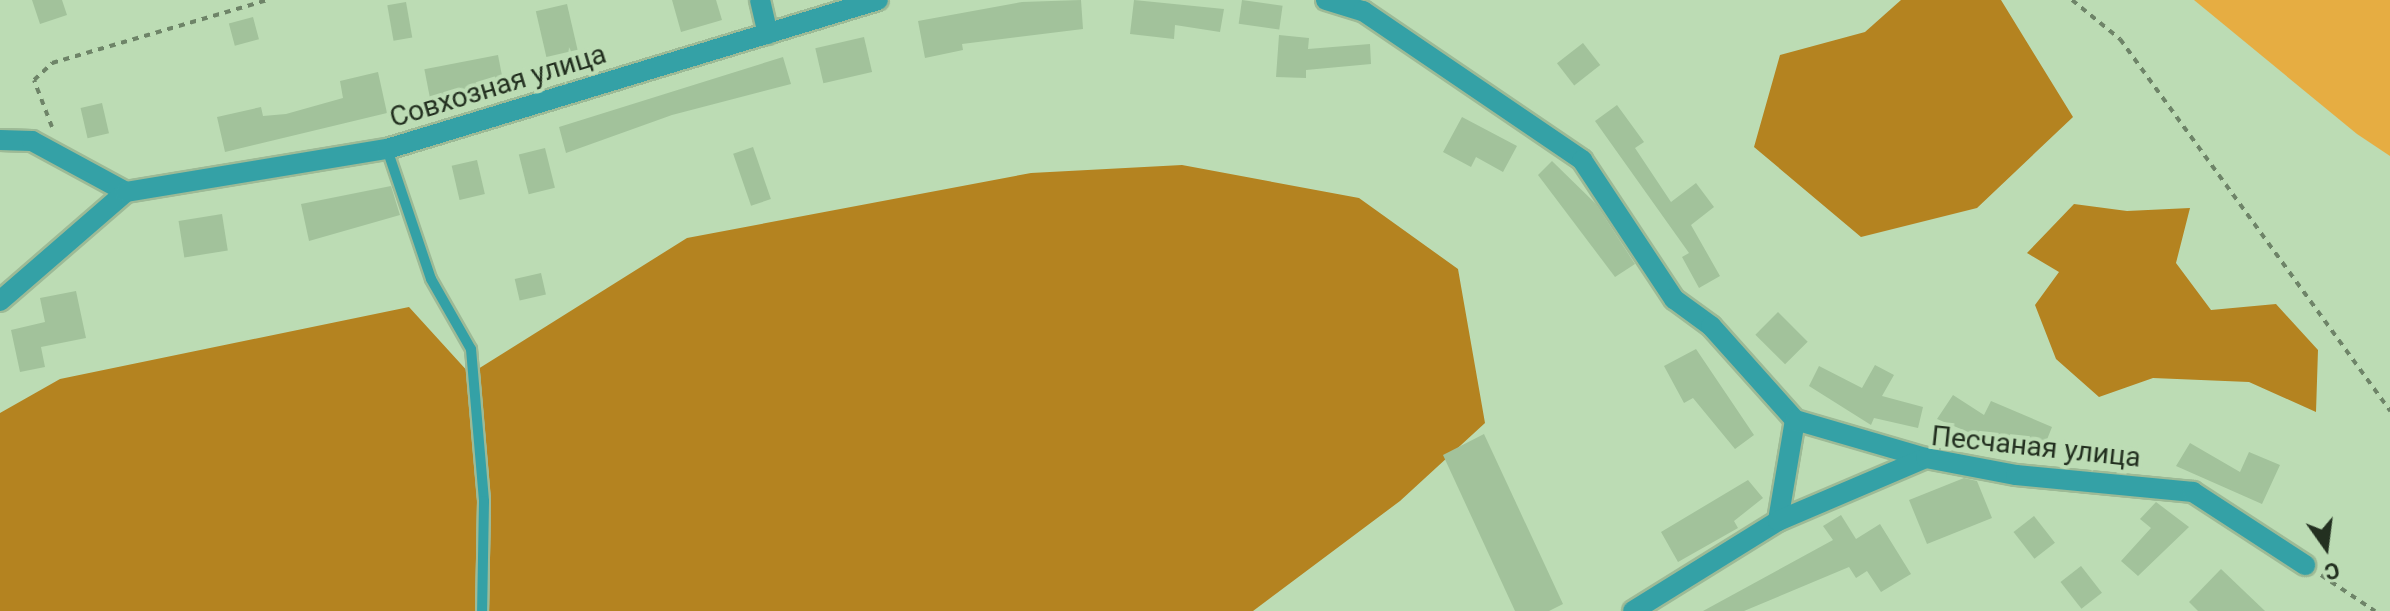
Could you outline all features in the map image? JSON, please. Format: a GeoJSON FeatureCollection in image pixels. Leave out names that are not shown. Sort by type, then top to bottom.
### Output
{"type":"FeatureCollection","features":[{"type":"Feature","properties":{"kind":"street"},"geometry":{"type":"LineString","coordinates":[[760,0],[768,34]]}},
{"type":"Feature","properties":{"kind":"street","name":"Совхозная улица"},"geometry":{"type":"LineString","coordinates":[[126,192],[387,149],[878,0]]}},
{"type":"Feature","properties":{"kind":"street"},"geometry":{"type":"LineString","coordinates":[[1326,0],[1363,11],[1560,139],[1582,160],[1674,299],[1711,326],[1795,420],[1926,458]]}},
{"type":"Feature","properties":{"kind":"street"},"geometry":{"type":"LineString","coordinates":[[0,140],[32,141],[126,192],[0,301]]}},
{"type":"Feature","properties":{"kind":"street"},"geometry":{"type":"LineString","coordinates":[[1778,521],[1795,420]]}},
{"type":"Feature","properties":{"kind":"street","name":"Песчаная улица"},"geometry":{"type":"LineString","coordinates":[[1633,611],[1778,521],[1926,458],[2016,475],[2193,492],[2305,565]]}},
{"type":"Feature","properties":{"kind":"lane"},"geometry":{"type":"LineString","coordinates":[[387,149],[431,279],[471,349],[484,501],[482,611]]}},
{"type":"Feature","properties":{"kind":"path"},"geometry":{"type":"LineString","coordinates":[[73,164],[38,101],[34,80],[52,63],[268,0]]}},
{"type":"Feature","properties":{"kind":"path"},"geometry":{"type":"LineString","coordinates":[[2072,0],[2120,39],[2390,411]]}},
{"type":"Feature","properties":{"kind":"path"},"geometry":{"type":"LineString","coordinates":[[2305,565],[2375,611]]}},
{"type":"Feature","properties":{"kind":"shaded area"},"geometry":{"type":"Polygon","coordinates":[[[1901,0],[2001,0],[2073,117],[1977,208],[1861,237],[1754,147],[1780,55],[1865,32],[1901,0]]]}},
{"type":"Feature","properties":{"kind":"shaded area"},"geometry":{"type":"Polygon","coordinates":[[[2194,0],[2390,0],[2390,156],[2357,134],[2194,0]]]}},
{"type":"Feature","properties":{"kind":"shaded area"},"geometry":{"type":"Polygon","coordinates":[[[1182,165],[1359,198],[1458,269],[1485,423],[1400,501],[1253,611],[0,611],[0,413],[60,379],[409,307],[470,374],[687,238],[1031,173],[1182,165]]]}},
{"type":"Feature","properties":{"kind":"shaded area"},"geometry":{"type":"Polygon","coordinates":[[[2074,204],[2127,211],[2190,208],[2176,263],[2211,310],[2276,304],[2318,350],[2316,412],[2249,382],[2153,378],[2099,397],[2056,359],[2035,305],[2059,272],[2027,253],[2074,204]]]}},
{"type":"Feature","properties":{"kind":"building"},"geometry":{"type":"Polygon","coordinates":[[[32,0],[62,0],[67,15],[40,24],[32,0]]]}},
{"type":"Feature","properties":{"kind":"building"},"geometry":{"type":"Polygon","coordinates":[[[672,0],[716,0],[722,20],[681,32],[672,0]]]}},
{"type":"Feature","properties":{"kind":"building"},"geometry":{"type":"Polygon","coordinates":[[[1081,0],[1083,29],[962,44],[963,50],[925,58],[918,21],[1022,2],[1081,0]]]}},
{"type":"Feature","properties":{"kind":"building"},"geometry":{"type":"Polygon","coordinates":[[[1134,0],[1224,9],[1220,32],[1175,25],[1174,39],[1130,34],[1134,0]]]}},
{"type":"Feature","properties":{"kind":"building"},"geometry":{"type":"Polygon","coordinates":[[[1242,0],[1283,6],[1279,29],[1239,24],[1242,0]]]}},
{"type":"Feature","properties":{"kind":"building"},"geometry":{"type":"Polygon","coordinates":[[[406,2],[412,37],[394,41],[387,5],[406,2]]]}},
{"type":"Feature","properties":{"kind":"building"},"geometry":{"type":"Polygon","coordinates":[[[567,4],[578,50],[546,57],[536,11],[567,4]]]}},
{"type":"Feature","properties":{"kind":"building"},"geometry":{"type":"Polygon","coordinates":[[[253,17],[259,39],[235,46],[229,23],[253,17]]]}},
{"type":"Feature","properties":{"kind":"building"},"geometry":{"type":"Polygon","coordinates":[[[1279,35],[1309,38],[1308,49],[1370,44],[1371,64],[1306,70],[1306,78],[1276,77],[1279,35]]]}},
{"type":"Feature","properties":{"kind":"building"},"geometry":{"type":"Polygon","coordinates":[[[864,37],[872,72],[823,83],[815,48],[864,37]]]}},
{"type":"Feature","properties":{"kind":"building"},"geometry":{"type":"Polygon","coordinates":[[[1583,43],[1600,65],[1574,85],[1557,63],[1583,43]]]}},
{"type":"Feature","properties":{"kind":"building"},"geometry":{"type":"Polygon","coordinates":[[[498,55],[504,87],[431,102],[424,69],[498,55]]]}},
{"type":"Feature","properties":{"kind":"building"},"geometry":{"type":"Polygon","coordinates":[[[783,57],[791,84],[672,115],[566,153],[559,127],[783,57]]]}},
{"type":"Feature","properties":{"kind":"building"},"geometry":{"type":"Polygon","coordinates":[[[378,72],[387,113],[225,152],[217,117],[261,107],[263,116],[286,114],[343,98],[340,81],[378,72]]]}},
{"type":"Feature","properties":{"kind":"building"},"geometry":{"type":"Polygon","coordinates":[[[102,103],[109,133],[88,138],[81,108],[102,103]]]}},
{"type":"Feature","properties":{"kind":"building"},"geometry":{"type":"Polygon","coordinates":[[[1617,105],[1644,142],[1635,148],[1671,202],[1696,183],[1714,207],[1691,225],[1720,276],[1699,288],[1682,257],[1689,253],[1595,121],[1617,105]]]}},
{"type":"Feature","properties":{"kind":"building"},"geometry":{"type":"Polygon","coordinates":[[[1462,117],[1517,146],[1503,172],[1476,157],[1471,167],[1443,152],[1462,117]]]}},
{"type":"Feature","properties":{"kind":"building"},"geometry":{"type":"Polygon","coordinates":[[[753,147],[771,199],[751,206],[733,154],[753,147]]]}},
{"type":"Feature","properties":{"kind":"building"},"geometry":{"type":"Polygon","coordinates":[[[545,148],[555,188],[529,194],[519,155],[545,148]]]}},
{"type":"Feature","properties":{"kind":"building"},"geometry":{"type":"Polygon","coordinates":[[[477,160],[485,194],[460,200],[452,166],[477,160]]]}},
{"type":"Feature","properties":{"kind":"building"},"geometry":{"type":"Polygon","coordinates":[[[1552,161],[1596,204],[1635,264],[1615,277],[1538,175],[1552,161]]]}},
{"type":"Feature","properties":{"kind":"building"},"geometry":{"type":"Polygon","coordinates":[[[391,186],[400,215],[309,241],[301,204],[391,186]]]}},
{"type":"Feature","properties":{"kind":"building"},"geometry":{"type":"Polygon","coordinates":[[[222,214],[228,251],[184,257],[179,221],[222,214]]]}},
{"type":"Feature","properties":{"kind":"building"},"geometry":{"type":"Polygon","coordinates":[[[541,273],[546,294],[520,301],[515,279],[541,273]]]}},
{"type":"Feature","properties":{"kind":"building"},"geometry":{"type":"Polygon","coordinates":[[[76,291],[86,338],[41,347],[45,367],[20,372],[11,330],[45,322],[40,298],[76,291]]]}},
{"type":"Feature","properties":{"kind":"building"},"geometry":{"type":"Polygon","coordinates":[[[1778,312],[1808,342],[1785,364],[1755,335],[1778,312]]]}},
{"type":"Feature","properties":{"kind":"building"},"geometry":{"type":"Polygon","coordinates":[[[1696,349],[1754,435],[1735,449],[1693,398],[1684,403],[1664,366],[1696,349]]]}},
{"type":"Feature","properties":{"kind":"building"},"geometry":{"type":"Polygon","coordinates":[[[1875,365],[1894,375],[1882,396],[1923,407],[1918,428],[1874,418],[1871,425],[1809,386],[1819,366],[1862,388],[1875,365]]]}},
{"type":"Feature","properties":{"kind":"building"},"geometry":{"type":"Polygon","coordinates":[[[1953,395],[1984,415],[1991,401],[2052,427],[2042,452],[2008,438],[2004,447],[1937,419],[1953,395]]]}},
{"type":"Feature","properties":{"kind":"building"},"geometry":{"type":"Polygon","coordinates":[[[1484,434],[1563,604],[1549,611],[1515,611],[1443,455],[1484,434]]]}},
{"type":"Feature","properties":{"kind":"building"},"geometry":{"type":"Polygon","coordinates":[[[2190,443],[2240,472],[2249,452],[2280,465],[2262,504],[2176,466],[2190,443]]]}},
{"type":"Feature","properties":{"kind":"building"},"geometry":{"type":"Polygon","coordinates":[[[1964,478],[1977,481],[1992,518],[1927,544],[1909,500],[1964,478]]]}},
{"type":"Feature","properties":{"kind":"building"},"geometry":{"type":"Polygon","coordinates":[[[1748,480],[1763,498],[1734,521],[1738,528],[1678,562],[1661,532],[1748,480]]]}},
{"type":"Feature","properties":{"kind":"building"},"geometry":{"type":"Polygon","coordinates":[[[2156,502],[2189,527],[2138,576],[2121,561],[2151,528],[2140,519],[2156,502]]]}},
{"type":"Feature","properties":{"kind":"building"},"geometry":{"type":"Polygon","coordinates":[[[1841,515],[1856,539],[1880,524],[1911,574],[1881,592],[1867,571],[1856,578],[1849,567],[1744,611],[1703,611],[1833,540],[1823,526],[1841,515]]]}},
{"type":"Feature","properties":{"kind":"building"},"geometry":{"type":"Polygon","coordinates":[[[2034,516],[2055,543],[2034,559],[2014,532],[2034,516]]]}},
{"type":"Feature","properties":{"kind":"building"},"geometry":{"type":"Polygon","coordinates":[[[2081,566],[2102,593],[2081,609],[2061,582],[2081,566]]]}},
{"type":"Feature","properties":{"kind":"building"},"geometry":{"type":"Polygon","coordinates":[[[2221,569],[2265,611],[2198,611],[2189,602],[2221,569]]]}}]}
